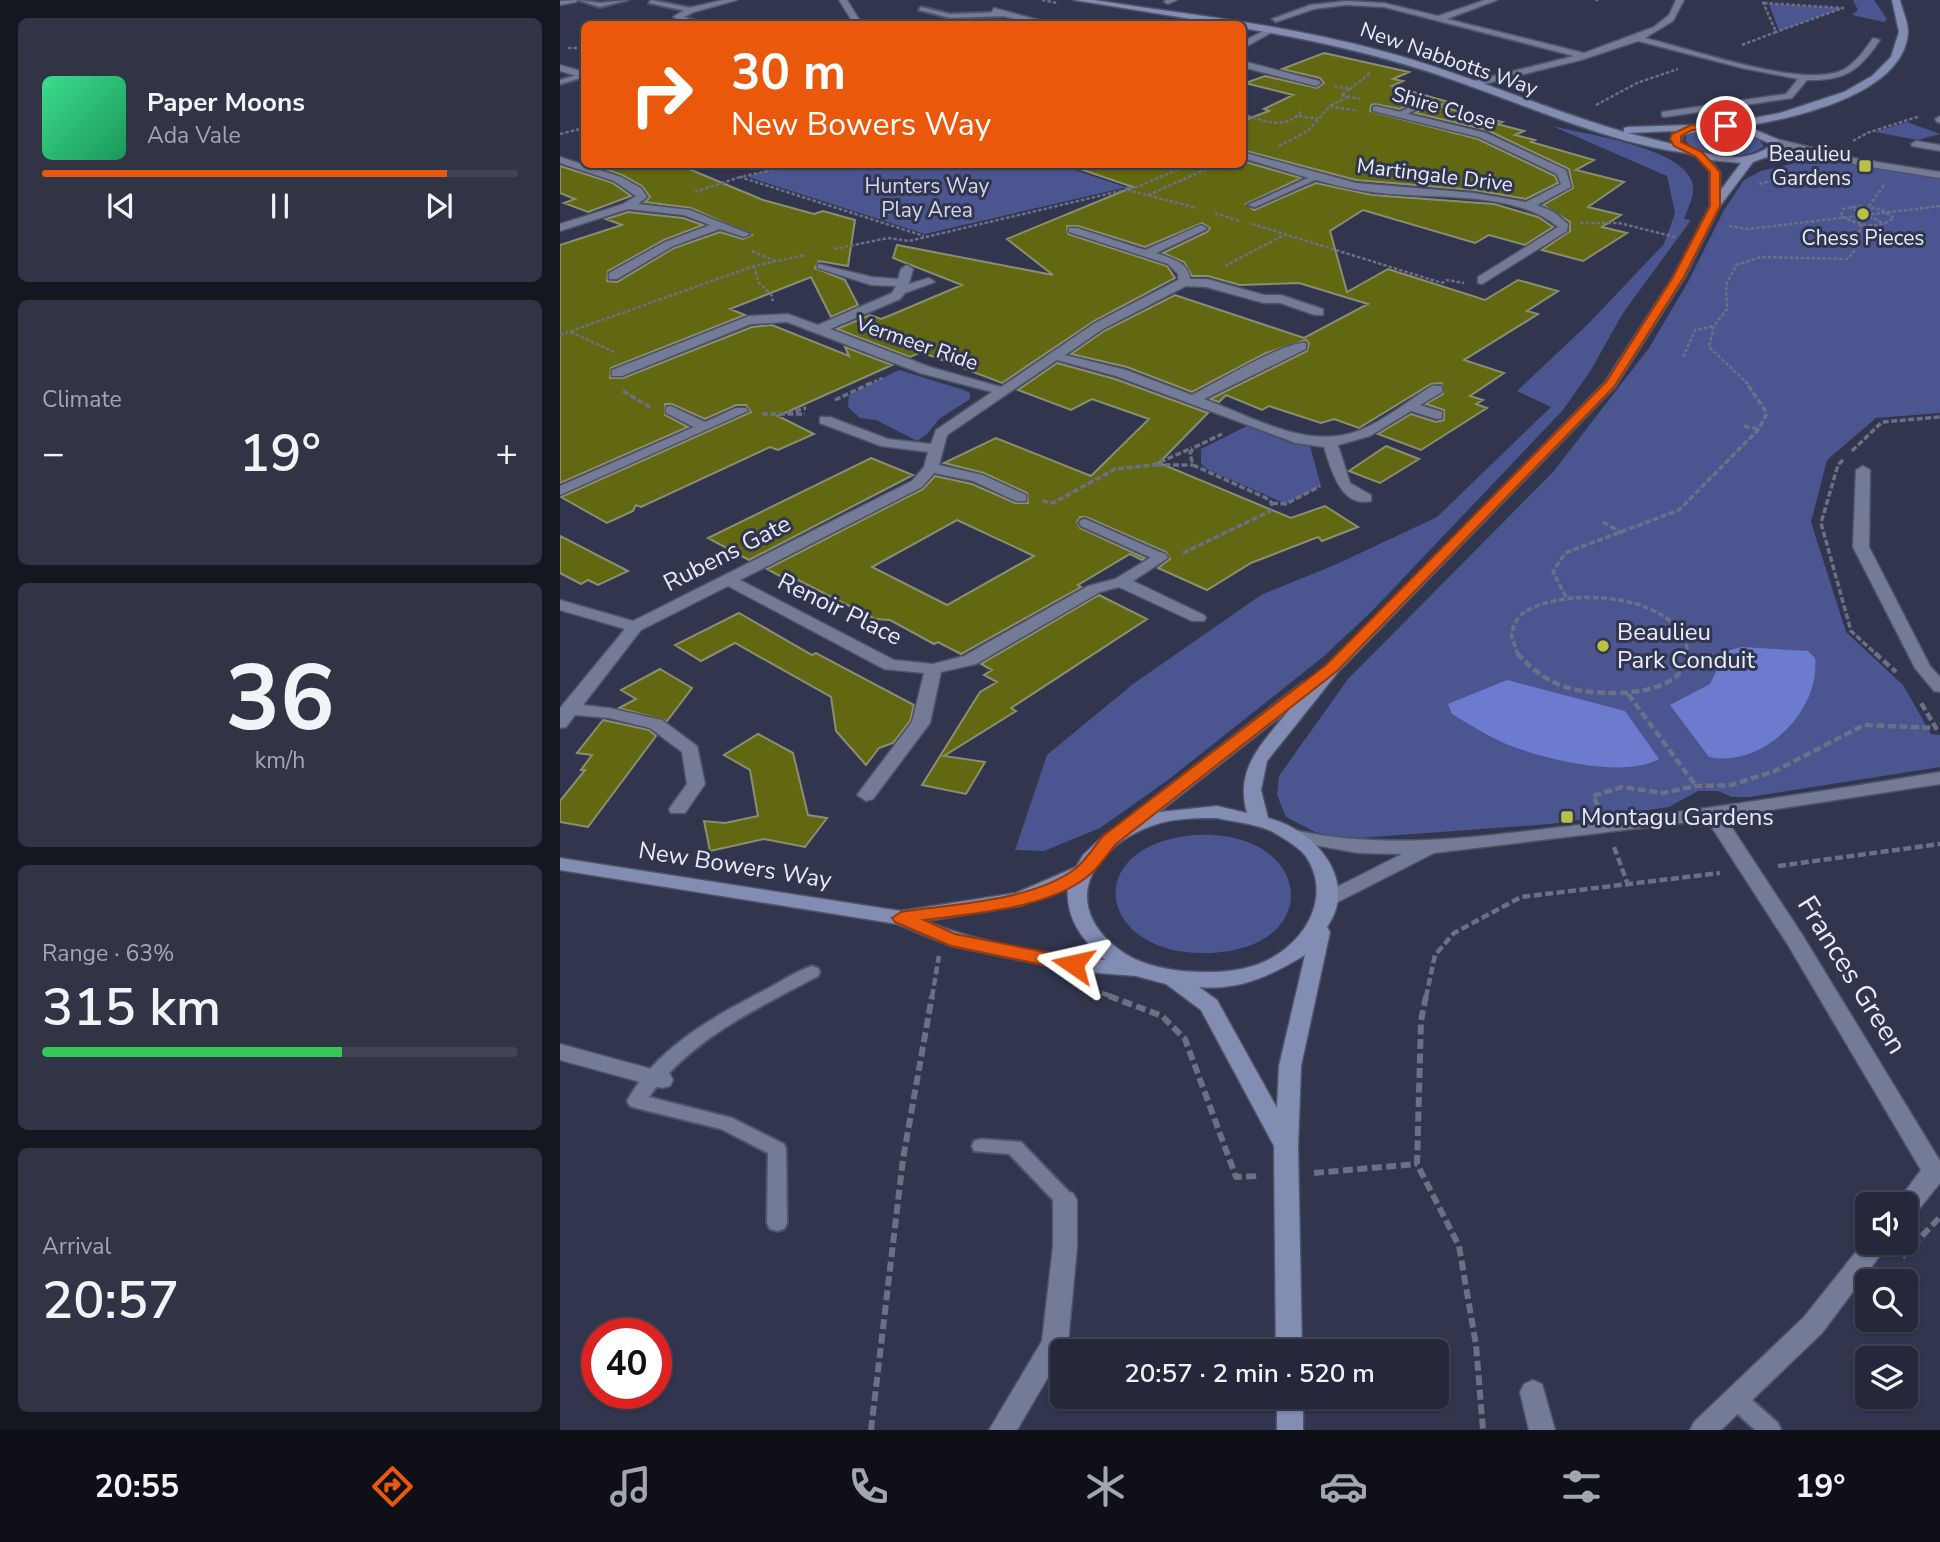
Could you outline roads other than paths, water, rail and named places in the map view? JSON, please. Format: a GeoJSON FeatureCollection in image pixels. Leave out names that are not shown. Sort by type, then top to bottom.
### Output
{"type":"FeatureCollection","features":[{"type":"Feature","properties":{"kind":"street"},"geometry":{"type":"LineString","coordinates":[[560,4],[573,0]]}},
{"type":"Feature","properties":{"kind":"street"},"geometry":{"type":"LineString","coordinates":[[677,17],[691,10],[733,0]]}},
{"type":"Feature","properties":{"kind":"street"},"geometry":{"type":"LineString","coordinates":[[843,0],[856,21]]}},
{"type":"Feature","properties":{"kind":"street"},"geometry":{"type":"LineString","coordinates":[[1078,0],[1217,21]]}},
{"type":"Feature","properties":{"kind":"street"},"geometry":{"type":"LineString","coordinates":[[1441,18],[1493,0]]}},
{"type":"Feature","properties":{"kind":"street"},"geometry":{"type":"LineString","coordinates":[[1472,84],[1584,56],[1637,38],[1670,21],[1680,0]]}},
{"type":"Feature","properties":{"kind":"street"},"geometry":{"type":"LineString","coordinates":[[1896,0],[1914,20]]}},
{"type":"Feature","properties":{"kind":"street"},"geometry":{"type":"LineString","coordinates":[[1276,19],[1313,7],[1346,3],[1384,5],[1584,56]]}},
{"type":"Feature","properties":{"kind":"street"},"geometry":{"type":"LineString","coordinates":[[994,10],[1033,21]]}},
{"type":"Feature","properties":{"kind":"street","name":"New Nabbotts Way"},"geometry":{"type":"LineString","coordinates":[[1246,26],[1367,49],[1637,141],[1699,154],[1751,158],[1764,155]]}},
{"type":"Feature","properties":{"kind":"street"},"geometry":{"type":"LineString","coordinates":[[1246,44],[1272,30]]}},
{"type":"Feature","properties":{"kind":"street"},"geometry":{"type":"LineString","coordinates":[[1637,38],[1803,78],[1843,74],[1866,54],[1877,40]]}},
{"type":"Feature","properties":{"kind":"street"},"geometry":{"type":"LineString","coordinates":[[1246,65],[1316,83]]}},
{"type":"Feature","properties":{"kind":"street"},"geometry":{"type":"LineString","coordinates":[[560,68],[581,74]]}},
{"type":"Feature","properties":{"kind":"street"},"geometry":{"type":"LineString","coordinates":[[1665,114],[1788,96],[1803,78]]}},
{"type":"Feature","properties":{"kind":"street"},"geometry":{"type":"LineString","coordinates":[[1726,126],[1801,114],[1868,95]]}},
{"type":"Feature","properties":{"kind":"street","name":"Shire Close"},"geometry":{"type":"LineString","coordinates":[[1376,109],[1482,135],[1562,172],[1567,184],[1527,206]]}},
{"type":"Feature","properties":{"kind":"street"},"geometry":{"type":"LineString","coordinates":[[1770,138],[1801,114]]}},
{"type":"Feature","properties":{"kind":"street"},"geometry":{"type":"LineString","coordinates":[[1726,126],[1858,162]]}},
{"type":"Feature","properties":{"kind":"street","name":"New Nabbotts Way"},"geometry":{"type":"LineString","coordinates":[[1600,129],[1726,126]]}},
{"type":"Feature","properties":{"kind":"street"},"geometry":{"type":"LineString","coordinates":[[1685,150],[1674,139],[1677,134],[1691,128]]}},
{"type":"Feature","properties":{"kind":"street"},"geometry":{"type":"LineString","coordinates":[[1764,155],[1775,147],[1770,138]]}},
{"type":"Feature","properties":{"kind":"street"},"geometry":{"type":"LineString","coordinates":[[1916,144],[1940,148]]}},
{"type":"Feature","properties":{"kind":"street"},"geometry":{"type":"LineString","coordinates":[[1699,154],[1715,172],[1715,206]]}},
{"type":"Feature","properties":{"kind":"street"},"geometry":{"type":"LineString","coordinates":[[1764,155],[1858,162],[1940,174]]}},
{"type":"Feature","properties":{"kind":"street","name":"Martingale Drive"},"geometry":{"type":"LineString","coordinates":[[1246,156],[1371,189],[1477,197],[1527,206],[1560,220],[1564,226],[1561,231],[1482,280]]}},
{"type":"Feature","properties":{"kind":"street"},"geometry":{"type":"LineString","coordinates":[[1259,820],[1251,801],[1251,777],[1258,760],[1332,668],[1610,384],[1679,277],[1715,206],[1751,158]]}},
{"type":"Feature","properties":{"kind":"street"},"geometry":{"type":"LineString","coordinates":[[560,160],[581,167]]}},
{"type":"Feature","properties":{"kind":"street"},"geometry":{"type":"LineString","coordinates":[[560,228],[627,206],[642,197],[639,190],[628,183],[584,168]]}},
{"type":"Feature","properties":{"kind":"street"},"geometry":{"type":"LineString","coordinates":[[627,206],[686,212],[744,234]]}},
{"type":"Feature","properties":{"kind":"street"},"geometry":{"type":"LineString","coordinates":[[613,276],[669,244],[720,225]]}},
{"type":"Feature","properties":{"kind":"street"},"geometry":{"type":"LineString","coordinates":[[1147,253],[1201,228]]}},
{"type":"Feature","properties":{"kind":"street"},"geometry":{"type":"LineString","coordinates":[[1073,230],[1172,262],[1184,277],[1264,299],[1281,299],[1319,312]]}},
{"type":"Feature","properties":{"kind":"street","name":"Vermeer Ride"},"geometry":{"type":"LineString","coordinates":[[822,266],[871,281],[902,286],[929,282]]}},
{"type":"Feature","properties":{"kind":"street"},"geometry":{"type":"LineString","coordinates":[[902,286],[907,269]]}},
{"type":"Feature","properties":{"kind":"street"},"geometry":{"type":"LineString","coordinates":[[1021,498],[987,480],[931,468],[941,433],[1099,326],[1184,277]]}},
{"type":"Feature","properties":{"kind":"street","name":"Vermeer Ride"},"geometry":{"type":"LineString","coordinates":[[820,329],[896,296],[902,286]]}},
{"type":"Feature","properties":{"kind":"street","name":"Vermeer Ride"},"geometry":{"type":"LineString","coordinates":[[617,373],[749,320],[788,318],[910,364],[1002,391]]}},
{"type":"Feature","properties":{"kind":"street"},"geometry":{"type":"LineString","coordinates":[[1195,399],[1277,356],[1302,346]]}},
{"type":"Feature","properties":{"kind":"street"},"geometry":{"type":"LineString","coordinates":[[1056,356],[1121,373],[1301,440],[1330,443],[1365,433],[1437,389]]}},
{"type":"Feature","properties":{"kind":"street"},"geometry":{"type":"LineString","coordinates":[[1410,406],[1437,415]]}},
{"type":"Feature","properties":{"kind":"street"},"geometry":{"type":"LineString","coordinates":[[671,410],[705,427]]}},
{"type":"Feature","properties":{"kind":"street"},"geometry":{"type":"LineString","coordinates":[[560,491],[741,411]]}},
{"type":"Feature","properties":{"kind":"street"},"geometry":{"type":"LineString","coordinates":[[825,420],[886,443],[936,449]]}},
{"type":"Feature","properties":{"kind":"street"},"geometry":{"type":"LineString","coordinates":[[1330,443],[1344,485],[1366,498]]}},
{"type":"Feature","properties":{"kind":"street","name":"Rubens Gate"},"geometry":{"type":"LineString","coordinates":[[564,716],[635,627],[917,484],[931,468]]}},
{"type":"Feature","properties":{"kind":"street"},"geometry":{"type":"LineString","coordinates":[[1863,470],[1861,547],[1923,668],[1940,687]]}},
{"type":"Feature","properties":{"kind":"street","name":"Renoir Place"},"geometry":{"type":"LineString","coordinates":[[729,580],[890,665],[933,669],[970,660],[1094,589],[1121,582],[1160,557]]}},
{"type":"Feature","properties":{"kind":"street"},"geometry":{"type":"LineString","coordinates":[[1121,582],[1198,618]]}},
{"type":"Feature","properties":{"kind":"street"},"geometry":{"type":"LineString","coordinates":[[560,605],[635,627]]}},
{"type":"Feature","properties":{"kind":"street"},"geometry":{"type":"LineString","coordinates":[[1322,925],[1295,953],[1258,972],[1212,980],[1172,978],[1141,971],[1105,951],[1081,921],[1076,897],[1082,872],[1097,852],[1332,668]]}},
{"type":"Feature","properties":{"kind":"street"},"geometry":{"type":"LineString","coordinates":[[866,795],[921,723],[933,669]]}},
{"type":"Feature","properties":{"kind":"street","name":"Rubens Gate"},"geometry":{"type":"LineString","coordinates":[[564,716],[609,713],[656,724],[691,750],[696,784],[678,809]]}},
{"type":"Feature","properties":{"kind":"street"},"geometry":{"type":"LineString","coordinates":[[1118,834],[1144,822],[1192,812],[1230,813],[1259,820],[1294,836],[1341,847],[1429,849],[1713,814],[1940,778]]}},
{"type":"Feature","properties":{"kind":"street","name":"Frances Green"},"geometry":{"type":"LineString","coordinates":[[1713,814],[1796,942],[1937,1173],[1918,1194]]}},
{"type":"Feature","properties":{"kind":"street"},"geometry":{"type":"LineString","coordinates":[[1289,1339],[1286,1146],[1290,1066],[1330,899],[1329,882],[1323,867],[1311,850],[1294,836]]}},
{"type":"Feature","properties":{"kind":"street"},"geometry":{"type":"LineString","coordinates":[[1330,899],[1429,849]]}},
{"type":"Feature","properties":{"kind":"street","name":"New Bowers Way"},"geometry":{"type":"LineString","coordinates":[[560,864],[901,918],[951,940],[1073,964],[1141,971]]}},
{"type":"Feature","properties":{"kind":"street","name":"New Bowers Way"},"geometry":{"type":"LineString","coordinates":[[901,918],[1020,899],[1082,872]]}},
{"type":"Feature","properties":{"kind":"street"},"geometry":{"type":"LineString","coordinates":[[1172,978],[1209,1006],[1286,1146]]}},
{"type":"Feature","properties":{"kind":"street"},"geometry":{"type":"LineString","coordinates":[[560,1052],[657,1078]]}},
{"type":"Feature","properties":{"kind":"street"},"geometry":{"type":"LineString","coordinates":[[1002,1430],[1055,1343],[1065,1247],[1065,1200]]}},
{"type":"Feature","properties":{"kind":"street"},"geometry":{"type":"LineString","coordinates":[[1703,1430],[1813,1325],[1868,1255]]}},
{"type":"Feature","properties":{"kind":"street"},"geometry":{"type":"LineString","coordinates":[[1533,1392],[1542,1430]]}},
{"type":"Feature","properties":{"kind":"street"},"geometry":{"type":"LineString","coordinates":[[1290,1409],[1290,1430]]}},
{"type":"Feature","properties":{"kind":"lane"},"geometry":{"type":"LineString","coordinates":[[581,0],[600,5],[625,0]]}},
{"type":"Feature","properties":{"kind":"lane"},"geometry":{"type":"LineString","coordinates":[[651,2],[691,10]]}},
{"type":"Feature","properties":{"kind":"lane"},"geometry":{"type":"LineString","coordinates":[[921,9],[950,16],[1007,13]]}},
{"type":"Feature","properties":{"kind":"lane"},"geometry":{"type":"LineString","coordinates":[[677,17],[691,21]]}},
{"type":"Feature","properties":{"kind":"lane"},"geometry":{"type":"LineString","coordinates":[[560,82],[581,76]]}},
{"type":"Feature","properties":{"kind":"lane"},"geometry":{"type":"LineString","coordinates":[[1398,114],[1429,101]]}},
{"type":"Feature","properties":{"kind":"lane"},"geometry":{"type":"LineString","coordinates":[[1252,205],[1320,176]]}},
{"type":"Feature","properties":{"kind":"lane","name":"Renoir Place"},"geometry":{"type":"LineString","coordinates":[[1085,523],[1160,557]]}},
{"type":"Feature","properties":{"kind":"lane"},"geometry":{"type":"LineString","coordinates":[[777,1223],[777,1149],[726,1123],[636,1101],[697,1035],[812,972]]}},
{"type":"Feature","properties":{"kind":"lane"},"geometry":{"type":"LineString","coordinates":[[981,1146],[1014,1147],[1065,1200]]}},
{"type":"Feature","properties":{"kind":"lane"},"geometry":{"type":"LineString","coordinates":[[1736,1399],[1770,1430]]}},
{"type":"Feature","properties":{"kind":"place","name":"Beaulieu Gardens"},"geometry":{"type":"Point","coordinates":[1865,166]}},
{"type":"Feature","properties":{"kind":"place","name":"Chess Pieces"},"geometry":{"type":"Point","coordinates":[1863,214]}},
{"type":"Feature","properties":{"kind":"place","name":"Beaulieu Park Conduit"},"geometry":{"type":"Point","coordinates":[1603,646]}},
{"type":"Feature","properties":{"kind":"place","name":"Montagu Gardens"},"geometry":{"type":"Point","coordinates":[1567,817]}},
{"type":"Feature","properties":{"kind":"park label","name":"Hunters Way Play Area"},"geometry":{"type":"Point","coordinates":[927,198]}}]}
